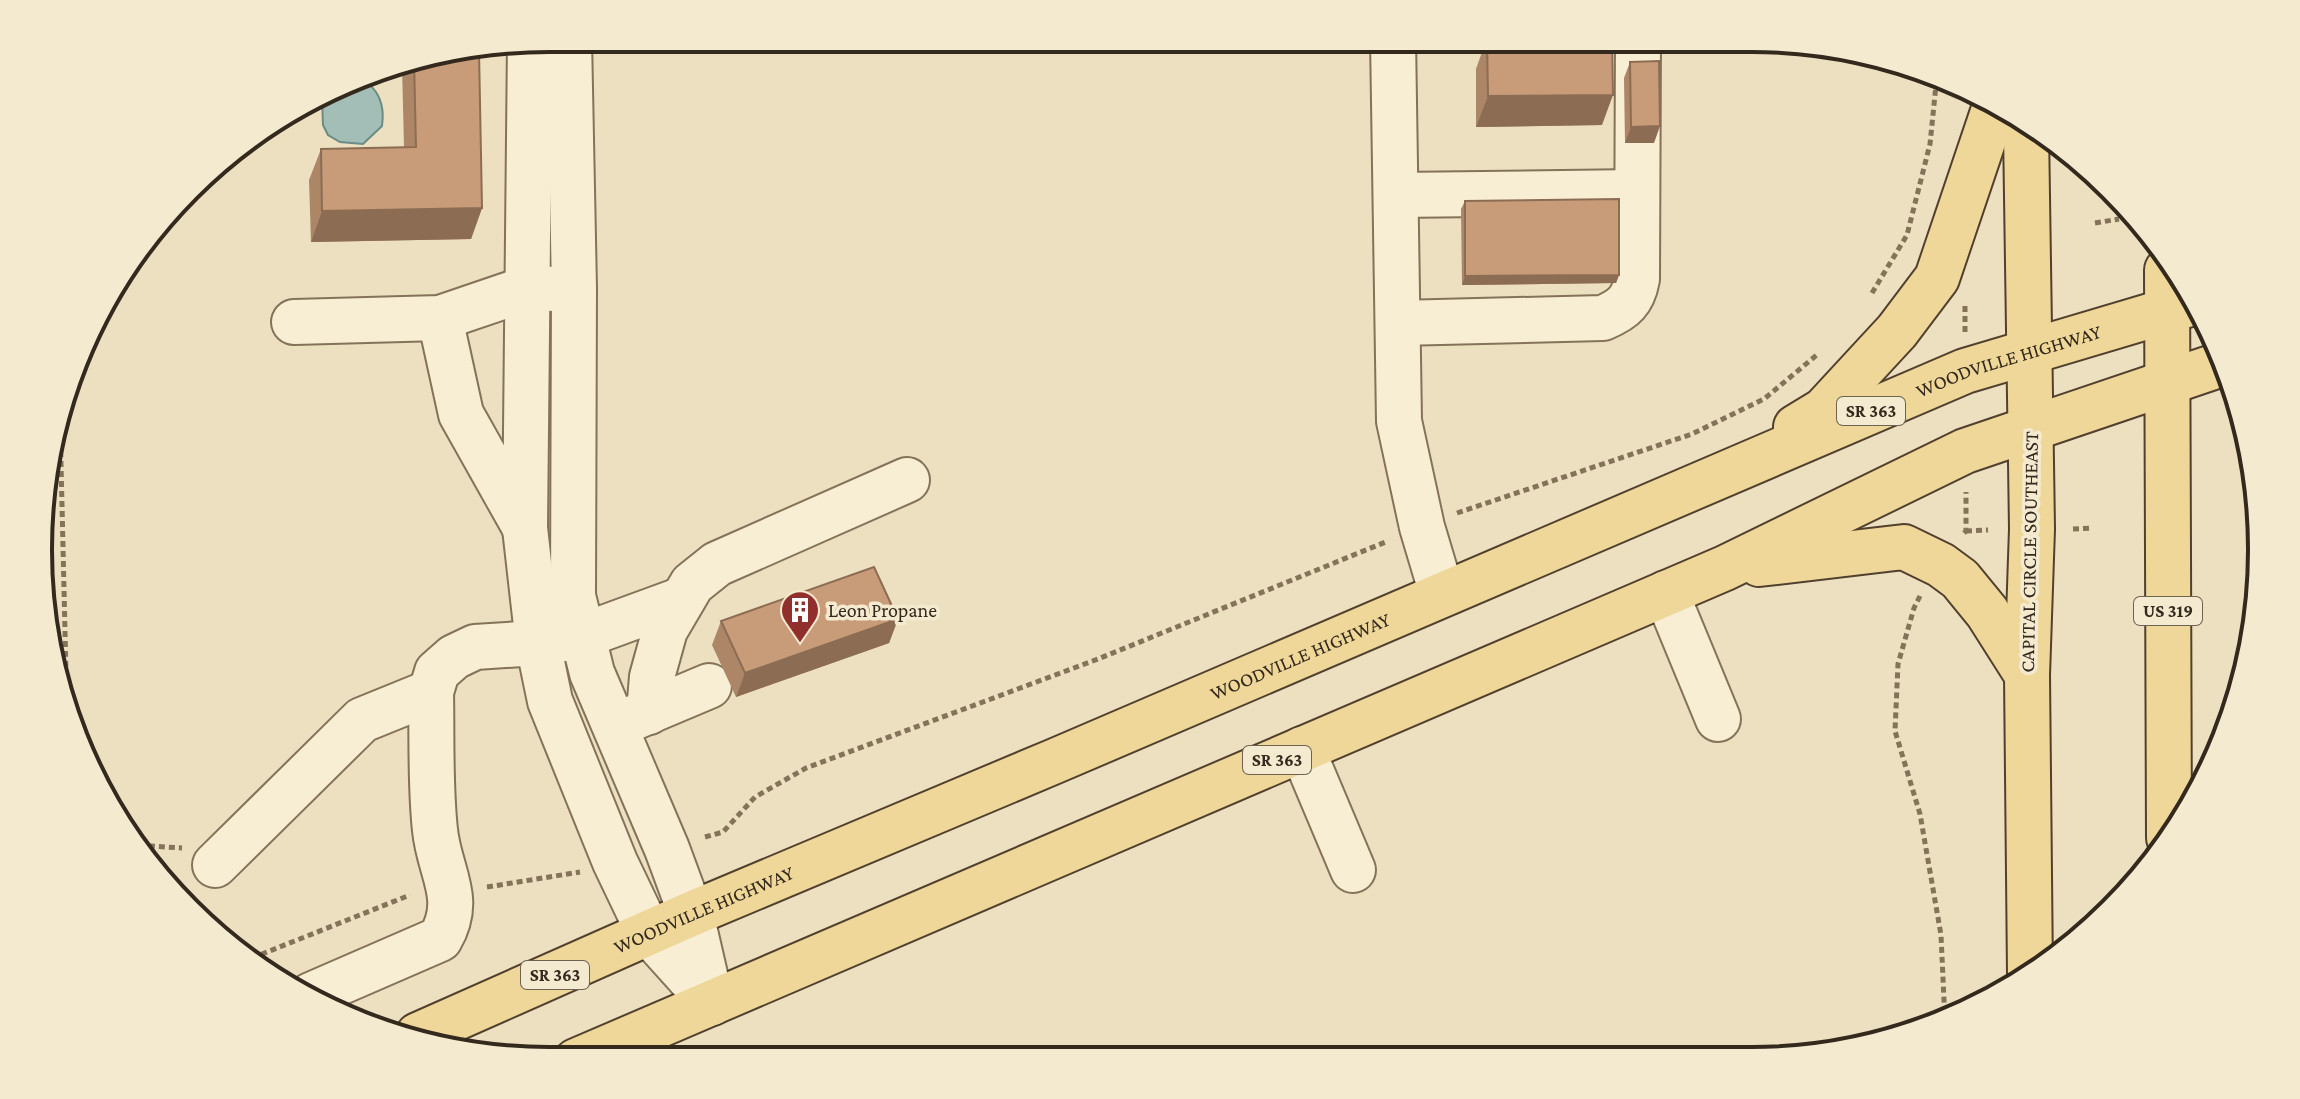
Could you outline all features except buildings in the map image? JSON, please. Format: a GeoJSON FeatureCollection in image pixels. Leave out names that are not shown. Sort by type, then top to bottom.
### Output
{"type":"FeatureCollection","features":[{"type":"Feature","properties":{"kind":"main road"},"geometry":{"type":"LineString","coordinates":[[1715,477],[1824,410],[1897,331],[1937,278],[1992,115]]}},
{"type":"Feature","properties":{"kind":"main road","name":"CAPITAL CIRCLE SOUTHEAST"},"geometry":{"type":"LineString","coordinates":[[2026,135],[2032,529],[2027,675],[2030,961]]}},
{"type":"Feature","properties":{"kind":"main road","name":"WOODVILLE HIGHWAY"},"geometry":{"type":"LineString","coordinates":[[427,1031],[691,914],[1965,371],[2029,352],[2175,295]]}},
{"type":"Feature","properties":{"kind":"main road","name":"US 319"},"geometry":{"type":"LineString","coordinates":[[2169,818],[2167,383],[2175,295]]}},
{"type":"Feature","properties":{"kind":"main road","name":"SR 363"},"geometry":{"type":"LineString","coordinates":[[609,1047],[1725,568],[1965,451],[2213,367]]}},
{"type":"Feature","properties":{"kind":"main road"},"geometry":{"type":"LineString","coordinates":[[1725,568],[1904,547],[1941,565],[1960,579],[1987,612],[2027,675]]}},
{"type":"Feature","properties":{"kind":"lane"},"geometry":{"type":"LineString","coordinates":[[569,52],[574,289],[573,596],[592,673],[632,719],[667,849],[691,914],[712,1003]]}},
{"type":"Feature","properties":{"kind":"lane"},"geometry":{"type":"LineString","coordinates":[[1393,52],[1399,421],[1422,527],[1442,594]]}},
{"type":"Feature","properties":{"kind":"lane"},"geometry":{"type":"LineString","coordinates":[[1398,323],[1603,318],[1621,311],[1633,296],[1637,279],[1638,52]]}},
{"type":"Feature","properties":{"kind":"lane"},"geometry":{"type":"LineString","coordinates":[[530,53],[525,528],[538,643],[550,701],[615,862],[649,933],[712,1003]]}},
{"type":"Feature","properties":{"kind":"lane"},"geometry":{"type":"LineString","coordinates":[[1396,195],[1637,192]]}},
{"type":"Feature","properties":{"kind":"lane"},"geometry":{"type":"LineString","coordinates":[[294,322],[440,318],[528,288],[574,289]]}},
{"type":"Feature","properties":{"kind":"lane"},"geometry":{"type":"LineString","coordinates":[[440,318],[461,414],[525,528]]}},
{"type":"Feature","properties":{"kind":"lane"},"geometry":{"type":"LineString","coordinates":[[632,719],[652,677],[665,630],[692,584],[717,564],[907,480]]}},
{"type":"Feature","properties":{"kind":"lane"},"geometry":{"type":"LineString","coordinates":[[1666,593],[1718,719]]}},
{"type":"Feature","properties":{"kind":"lane"},"geometry":{"type":"LineString","coordinates":[[320,991],[440,939],[449,923],[450,891],[435,833],[431,692],[437,672],[454,657],[475,647],[538,643],[582,636],[683,599]]}},
{"type":"Feature","properties":{"kind":"lane"},"geometry":{"type":"LineString","coordinates":[[632,719],[709,686]]}},
{"type":"Feature","properties":{"kind":"lane"},"geometry":{"type":"LineString","coordinates":[[215,865],[362,720],[431,692]]}},
{"type":"Feature","properties":{"kind":"lane"},"geometry":{"type":"LineString","coordinates":[[1302,749],[1353,870]]}},
{"type":"Feature","properties":{"kind":"path"},"geometry":{"type":"LineString","coordinates":[[1865,305],[1907,235],[1930,144],[1936,88]]}},
{"type":"Feature","properties":{"kind":"path"},"geometry":{"type":"LineString","coordinates":[[2095,223],[2119,219]]}},
{"type":"Feature","properties":{"kind":"path"},"geometry":{"type":"LineString","coordinates":[[667,849],[723,832],[755,797],[806,768],[1098,659],[1477,505],[1692,434],[1764,399],[1823,350]]}},
{"type":"Feature","properties":{"kind":"path"},"geometry":{"type":"LineString","coordinates":[[61,458],[66,664]]}},
{"type":"Feature","properties":{"kind":"path"},"geometry":{"type":"LineString","coordinates":[[1957,542],[1966,531],[1966,491]]}},
{"type":"Feature","properties":{"kind":"path"},"geometry":{"type":"LineString","coordinates":[[2073,529],[2092,528]]}},
{"type":"Feature","properties":{"kind":"path"},"geometry":{"type":"LineString","coordinates":[[1966,531],[1988,530]]}},
{"type":"Feature","properties":{"kind":"path"},"geometry":{"type":"LineString","coordinates":[[1925,588],[1914,608],[1898,664],[1895,731],[1920,814],[1939,920],[1944,1008]]}},
{"type":"Feature","properties":{"kind":"path"},"geometry":{"type":"LineString","coordinates":[[261,954],[417,893],[570,874],[615,862]]}},
{"type":"Feature","properties":{"kind":"water"},"geometry":{"type":"Polygon","coordinates":[[[372,87],[383,112],[382,126],[363,144],[340,142],[328,135],[323,125],[322,107],[372,87]]]}},
{"type":"Feature","properties":{"kind":"place","name":"Leon Propane"},"geometry":{"type":"Point","coordinates":[800,644]}}]}
